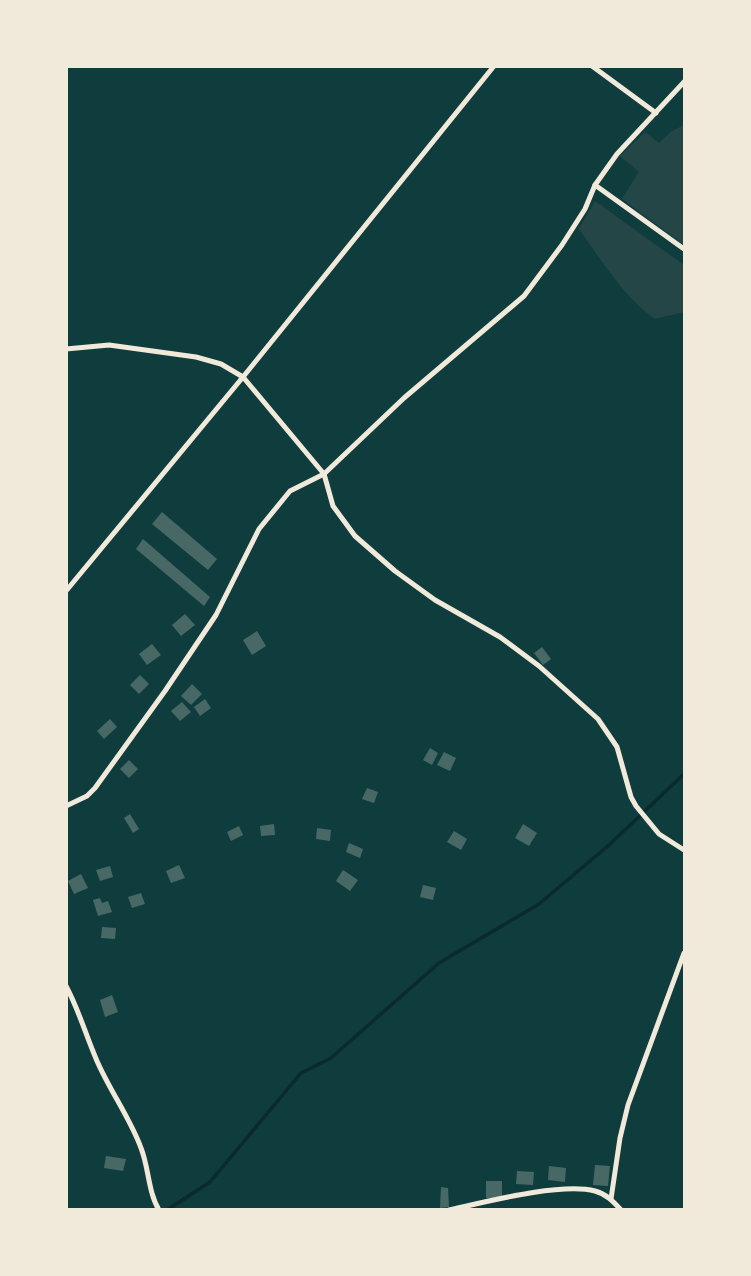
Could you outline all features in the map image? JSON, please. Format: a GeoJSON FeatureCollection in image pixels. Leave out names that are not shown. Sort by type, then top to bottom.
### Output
{"type":"FeatureCollection","features":[{"type":"Feature","properties":{"kind":"street"},"geometry":{"type":"LineString","coordinates":[[66,591],[494,66]]}},
{"type":"Feature","properties":{"kind":"street"},"geometry":{"type":"LineString","coordinates":[[592,66],[656,113]]}},
{"type":"Feature","properties":{"kind":"street"},"geometry":{"type":"LineString","coordinates":[[66,806],[87,796],[95,788],[165,691],[216,615],[260,528],[290,491],[324,474],[404,398],[524,296],[562,245],[585,209],[595,185],[617,154],[684,82]]}},
{"type":"Feature","properties":{"kind":"street"},"geometry":{"type":"LineString","coordinates":[[595,185],[684,249]]}},
{"type":"Feature","properties":{"kind":"street"},"geometry":{"type":"LineString","coordinates":[[66,349],[109,345],[196,357],[221,364],[243,377],[324,474],[333,506],[345,525],[370,550],[435,600],[500,637],[539,666],[598,719],[617,747],[636,806],[659,834],[684,850]]}},
{"type":"Feature","properties":{"kind":"street"},"geometry":{"type":"LineString","coordinates":[[611,1199],[628,1105],[684,953]]}},
{"type":"Feature","properties":{"kind":"street"},"geometry":{"type":"LineString","coordinates":[[66,986],[77,1007],[97,1061],[140,1146],[150,1175],[153,1200],[159,1209]]}},
{"type":"Feature","properties":{"kind":"street"},"geometry":{"type":"LineString","coordinates":[[449,1209],[553,1190],[593,1190],[611,1199],[621,1209]]}},
{"type":"Feature","properties":{"kind":"shaded area"},"geometry":{"type":"Polygon","coordinates":[[[684,125],[684,245],[622,199],[639,172],[620,156],[645,132],[659,143],[672,131],[684,125]]]}},
{"type":"Feature","properties":{"kind":"shaded area"},"geometry":{"type":"Polygon","coordinates":[[[595,201],[684,265],[684,312],[655,319],[633,300],[614,277],[579,229],[595,201]]]}},
{"type":"Feature","properties":{"kind":"building"},"geometry":{"type":"Polygon","coordinates":[[[162,512],[217,559],[208,570],[152,524],[162,512]]]}},
{"type":"Feature","properties":{"kind":"building"},"geometry":{"type":"Polygon","coordinates":[[[143,539],[210,597],[204,606],[136,549],[143,539]]]}},
{"type":"Feature","properties":{"kind":"building"},"geometry":{"type":"Polygon","coordinates":[[[185,614],[195,625],[181,636],[172,625],[185,614]]]}},
{"type":"Feature","properties":{"kind":"building"},"geometry":{"type":"Polygon","coordinates":[[[257,631],[266,646],[252,655],[243,640],[257,631]]]}},
{"type":"Feature","properties":{"kind":"building"},"geometry":{"type":"Polygon","coordinates":[[[152,644],[161,655],[147,665],[139,654],[152,644]]]}},
{"type":"Feature","properties":{"kind":"building"},"geometry":{"type":"Polygon","coordinates":[[[542,647],[551,659],[543,665],[534,653],[542,647]]]}},
{"type":"Feature","properties":{"kind":"building"},"geometry":{"type":"Polygon","coordinates":[[[140,675],[149,684],[139,694],[130,685],[140,675]]]}},
{"type":"Feature","properties":{"kind":"building"},"geometry":{"type":"Polygon","coordinates":[[[192,684],[202,694],[191,705],[181,696],[192,684]]]}},
{"type":"Feature","properties":{"kind":"building"},"geometry":{"type":"Polygon","coordinates":[[[205,699],[211,708],[200,716],[194,707],[205,699]]]}},
{"type":"Feature","properties":{"kind":"building"},"geometry":{"type":"Polygon","coordinates":[[[182,702],[191,712],[180,721],[171,711],[182,702]]]}},
{"type":"Feature","properties":{"kind":"building"},"geometry":{"type":"Polygon","coordinates":[[[110,719],[117,727],[104,739],[97,731],[110,719]]]}},
{"type":"Feature","properties":{"kind":"building"},"geometry":{"type":"Polygon","coordinates":[[[430,748],[438,753],[432,765],[423,760],[430,748]]]}},
{"type":"Feature","properties":{"kind":"building"},"geometry":{"type":"Polygon","coordinates":[[[444,752],[456,758],[450,771],[437,765],[444,752]]]}},
{"type":"Feature","properties":{"kind":"building"},"geometry":{"type":"Polygon","coordinates":[[[129,760],[138,769],[129,778],[120,769],[129,760]]]}},
{"type":"Feature","properties":{"kind":"building"},"geometry":{"type":"Polygon","coordinates":[[[367,788],[378,792],[374,803],[362,799],[367,788]]]}},
{"type":"Feature","properties":{"kind":"building"},"geometry":{"type":"Polygon","coordinates":[[[130,814],[139,829],[133,833],[124,818],[130,814]]]}},
{"type":"Feature","properties":{"kind":"building"},"geometry":{"type":"Polygon","coordinates":[[[274,824],[275,835],[261,836],[260,826],[274,824]]]}},
{"type":"Feature","properties":{"kind":"building"},"geometry":{"type":"Polygon","coordinates":[[[523,824],[537,833],[529,846],[515,838],[523,824]]]}},
{"type":"Feature","properties":{"kind":"building"},"geometry":{"type":"Polygon","coordinates":[[[239,826],[243,835],[231,841],[227,832],[239,826]]]}},
{"type":"Feature","properties":{"kind":"building"},"geometry":{"type":"Polygon","coordinates":[[[317,828],[331,830],[330,841],[316,839],[317,828]]]}},
{"type":"Feature","properties":{"kind":"building"},"geometry":{"type":"Polygon","coordinates":[[[454,831],[467,839],[461,850],[447,842],[454,831]]]}},
{"type":"Feature","properties":{"kind":"building"},"geometry":{"type":"Polygon","coordinates":[[[349,843],[363,849],[360,858],[346,852],[349,843]]]}},
{"type":"Feature","properties":{"kind":"building"},"geometry":{"type":"Polygon","coordinates":[[[179,865],[185,878],[171,883],[166,871],[179,865]]]}},
{"type":"Feature","properties":{"kind":"building"},"geometry":{"type":"Polygon","coordinates":[[[110,866],[113,877],[100,881],[96,870],[110,866]]]}},
{"type":"Feature","properties":{"kind":"building"},"geometry":{"type":"Polygon","coordinates":[[[343,870],[358,880],[350,891],[336,881],[343,870]]]}},
{"type":"Feature","properties":{"kind":"building"},"geometry":{"type":"Polygon","coordinates":[[[81,874],[88,888],[74,894],[68,881],[81,874]]]}},
{"type":"Feature","properties":{"kind":"building"},"geometry":{"type":"Polygon","coordinates":[[[423,885],[436,888],[433,900],[420,897],[423,885]]]}},
{"type":"Feature","properties":{"kind":"building"},"geometry":{"type":"Polygon","coordinates":[[[141,893],[145,904],[132,908],[128,897],[141,893]]]}},
{"type":"Feature","properties":{"kind":"building"},"geometry":{"type":"Polygon","coordinates":[[[100,898],[102,903],[108,901],[112,912],[98,916],[93,900],[100,898]]]}},
{"type":"Feature","properties":{"kind":"building"},"geometry":{"type":"Polygon","coordinates":[[[102,927],[116,928],[115,939],[101,938],[102,927]]]}},
{"type":"Feature","properties":{"kind":"building"},"geometry":{"type":"Polygon","coordinates":[[[112,995],[118,1012],[105,1017],[100,1000],[112,995]]]}},
{"type":"Feature","properties":{"kind":"building"},"geometry":{"type":"Polygon","coordinates":[[[106,1156],[126,1159],[123,1171],[104,1168],[106,1156]]]}},
{"type":"Feature","properties":{"kind":"building"},"geometry":{"type":"Polygon","coordinates":[[[595,1165],[610,1166],[608,1186],[593,1185],[595,1165]]]}},
{"type":"Feature","properties":{"kind":"building"},"geometry":{"type":"Polygon","coordinates":[[[549,1166],[566,1168],[565,1182],[548,1180],[549,1166]]]}},
{"type":"Feature","properties":{"kind":"building"},"geometry":{"type":"Polygon","coordinates":[[[517,1171],[534,1172],[533,1185],[516,1184],[517,1171]]]}},
{"type":"Feature","properties":{"kind":"building"},"geometry":{"type":"Polygon","coordinates":[[[486,1181],[502,1181],[502,1198],[486,1198],[486,1181]]]}},
{"type":"Feature","properties":{"kind":"building"},"geometry":{"type":"Polygon","coordinates":[[[441,1187],[448,1188],[449,1207],[440,1208],[441,1187]]]}},
{"type":"Feature","properties":{"kind":"waterway"},"geometry":{"type":"LineString","coordinates":[[167,1210],[210,1182],[301,1073],[331,1058],[439,963],[539,904],[609,845],[684,774]]}}]}
